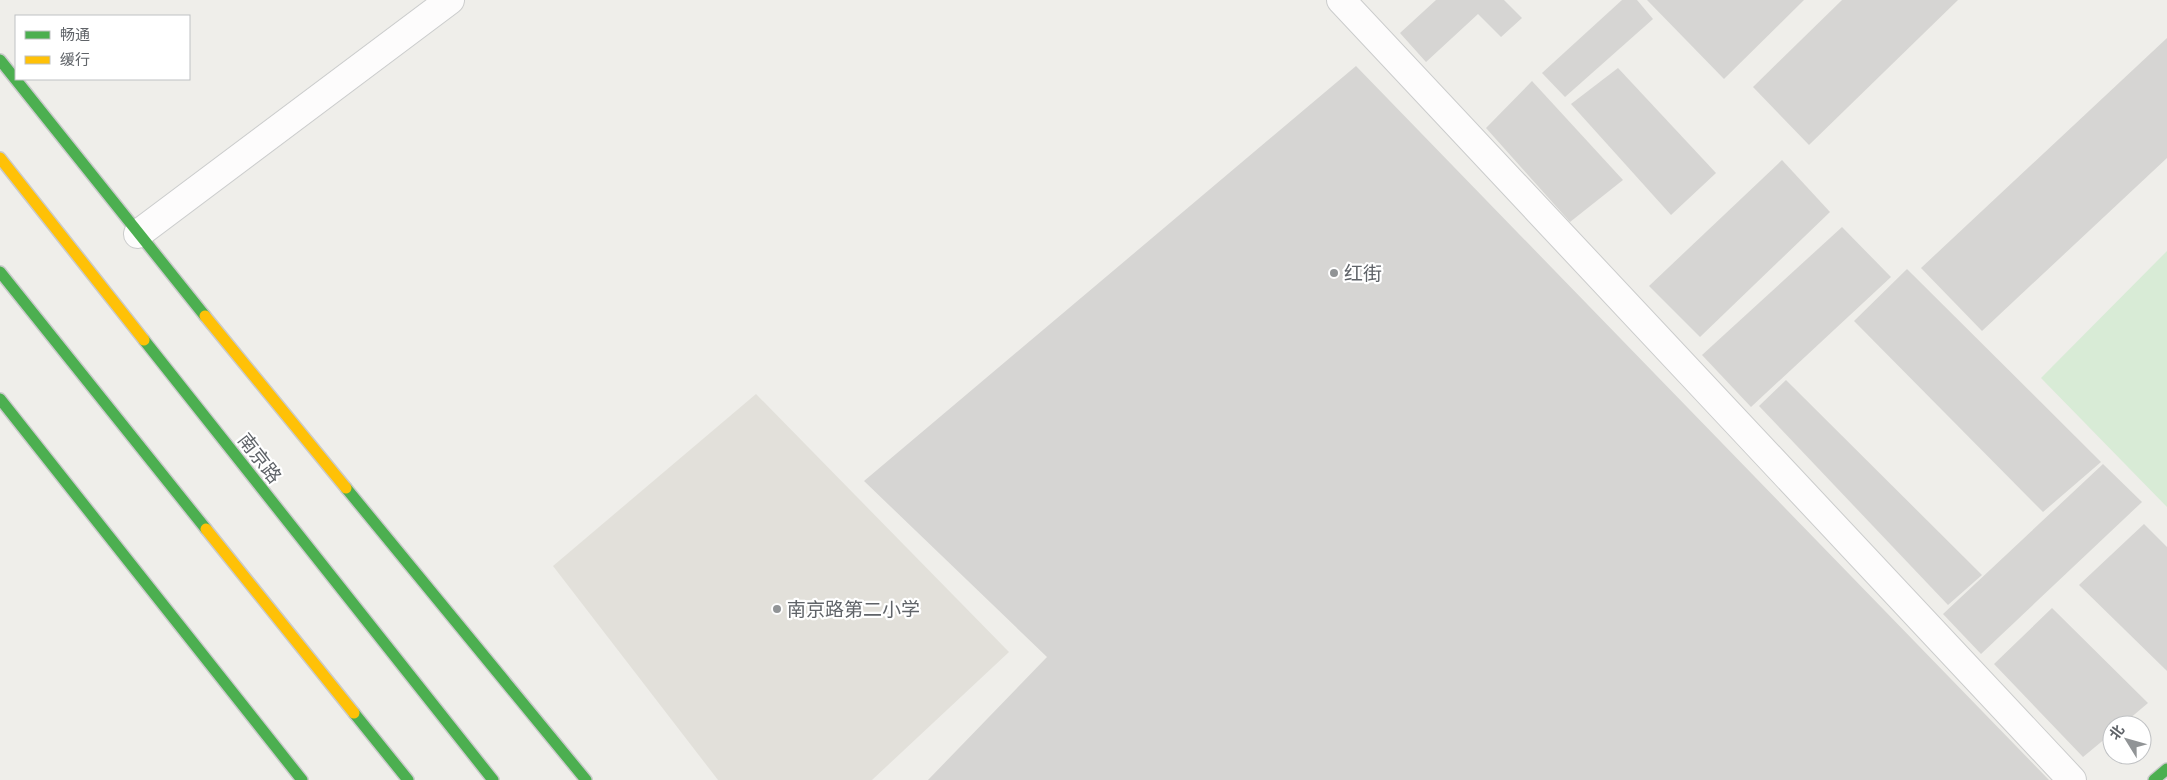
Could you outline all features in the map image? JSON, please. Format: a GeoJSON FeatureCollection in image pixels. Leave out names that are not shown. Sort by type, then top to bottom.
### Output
{"type":"FeatureCollection","features":[{"type":"Feature","properties":{"kind":"main road"},"geometry":{"type":"LineString","coordinates":[[0,60],[15,79]]}},
{"type":"Feature","properties":{"kind":"main road"},"geometry":{"type":"LineString","coordinates":[[16,80],[138,234],[586,780]]}},
{"type":"Feature","properties":{"kind":"main road","name":"南京路"},"geometry":{"type":"LineString","coordinates":[[0,158],[493,780]]}},
{"type":"Feature","properties":{"kind":"main road"},"geometry":{"type":"LineString","coordinates":[[0,272],[408,780]]}},
{"type":"Feature","properties":{"kind":"main road"},"geometry":{"type":"LineString","coordinates":[[0,399],[302,780]]}},
{"type":"Feature","properties":{"kind":"main road"},"geometry":{"type":"LineString","coordinates":[[2154,780],[2167,769]]}},
{"type":"Feature","properties":{"kind":"street"},"geometry":{"type":"LineString","coordinates":[[138,234],[450,0]]}},
{"type":"Feature","properties":{"kind":"street"},"geometry":{"type":"LineString","coordinates":[[1341,0],[2072,780]]}},
{"type":"Feature","properties":{"kind":"shaded area","name":"南京路第二小学"},"geometry":{"type":"Polygon","coordinates":[[[756,394],[1009,652],[872,780],[718,780],[553,566],[756,394]]]}},
{"type":"Feature","properties":{"kind":"green space"},"geometry":{"type":"Polygon","coordinates":[[[2167,251],[2167,507],[2041,378],[2167,251]]]}},
{"type":"Feature","properties":{"kind":"building"},"geometry":{"type":"Polygon","coordinates":[[[1436,0],[1504,0],[1522,18],[1501,37],[1478,14],[1426,62],[1400,33],[1436,0]]]}},
{"type":"Feature","properties":{"kind":"building"},"geometry":{"type":"Polygon","coordinates":[[[1622,0],[1637,0],[1653,19],[1565,97],[1542,73],[1622,0]]]}},
{"type":"Feature","properties":{"kind":"building"},"geometry":{"type":"Polygon","coordinates":[[[1647,0],[1804,0],[1724,79],[1647,0]]]}},
{"type":"Feature","properties":{"kind":"building"},"geometry":{"type":"Polygon","coordinates":[[[1842,0],[1958,0],[1809,145],[1753,87],[1842,0]]]}},
{"type":"Feature","properties":{"kind":"building"},"geometry":{"type":"Polygon","coordinates":[[[2167,38],[2167,158],[1982,331],[1921,268],[2167,38]]]}},
{"type":"Feature","properties":{"kind":"building","name":"红街"},"geometry":{"type":"Polygon","coordinates":[[[1356,66],[2049,780],[928,780],[1047,657],[864,481],[1356,66]]]}},
{"type":"Feature","properties":{"kind":"building"},"geometry":{"type":"Polygon","coordinates":[[[1618,68],[1716,173],[1671,215],[1571,104],[1618,68]]]}},
{"type":"Feature","properties":{"kind":"building"},"geometry":{"type":"Polygon","coordinates":[[[1532,81],[1623,180],[1570,222],[1486,128],[1532,81]]]}},
{"type":"Feature","properties":{"kind":"building"},"geometry":{"type":"Polygon","coordinates":[[[1782,160],[1830,212],[1700,337],[1649,286],[1782,160]]]}},
{"type":"Feature","properties":{"kind":"building"},"geometry":{"type":"Polygon","coordinates":[[[1842,227],[1891,277],[1751,407],[1702,355],[1842,227]]]}},
{"type":"Feature","properties":{"kind":"building"},"geometry":{"type":"Polygon","coordinates":[[[1907,269],[2101,462],[2043,512],[1854,321],[1907,269]]]}},
{"type":"Feature","properties":{"kind":"building"},"geometry":{"type":"Polygon","coordinates":[[[1786,380],[1982,575],[1948,605],[1759,406],[1786,380]]]}},
{"type":"Feature","properties":{"kind":"building"},"geometry":{"type":"Polygon","coordinates":[[[2103,464],[2142,502],[1981,654],[1943,614],[2103,464]]]}},
{"type":"Feature","properties":{"kind":"building"},"geometry":{"type":"Polygon","coordinates":[[[2144,524],[2167,547],[2167,671],[2079,585],[2144,524]]]}},
{"type":"Feature","properties":{"kind":"building"},"geometry":{"type":"Polygon","coordinates":[[[2052,608],[2148,703],[2134,715],[2102,715],[2102,741],[2083,757],[1994,664],[2052,608]]]}},
{"type":"Feature","properties":{"kind":"traffic: fast"},"geometry":{"type":"LineString","coordinates":[[0,60],[15,79]]}},
{"type":"Feature","properties":{"kind":"traffic: fast"},"geometry":{"type":"LineString","coordinates":[[16,80],[205,316]]}},
{"type":"Feature","properties":{"kind":"traffic: fast"},"geometry":{"type":"LineString","coordinates":[[0,272],[206,529]]}},
{"type":"Feature","properties":{"kind":"traffic: fast"},"geometry":{"type":"LineString","coordinates":[[144,340],[493,780]]}},
{"type":"Feature","properties":{"kind":"traffic: fast"},"geometry":{"type":"LineString","coordinates":[[0,399],[302,780]]}},
{"type":"Feature","properties":{"kind":"traffic: fast"},"geometry":{"type":"LineString","coordinates":[[346,488],[586,780]]}},
{"type":"Feature","properties":{"kind":"traffic: fast"},"geometry":{"type":"LineString","coordinates":[[354,713],[408,780]]}},
{"type":"Feature","properties":{"kind":"traffic: fast"},"geometry":{"type":"LineString","coordinates":[[2154,780],[2167,769]]}},
{"type":"Feature","properties":{"kind":"traffic: slow"},"geometry":{"type":"LineString","coordinates":[[0,158],[144,340]]}},
{"type":"Feature","properties":{"kind":"traffic: slow"},"geometry":{"type":"LineString","coordinates":[[205,316],[346,488]]}},
{"type":"Feature","properties":{"kind":"traffic: slow"},"geometry":{"type":"LineString","coordinates":[[206,529],[354,713]]}},
{"type":"Feature","properties":{"kind":"place","name":"红街"},"geometry":{"type":"Point","coordinates":[1334,273]}},
{"type":"Feature","properties":{"kind":"place","name":"南京路第二小学"},"geometry":{"type":"Point","coordinates":[777,609]}}]}
